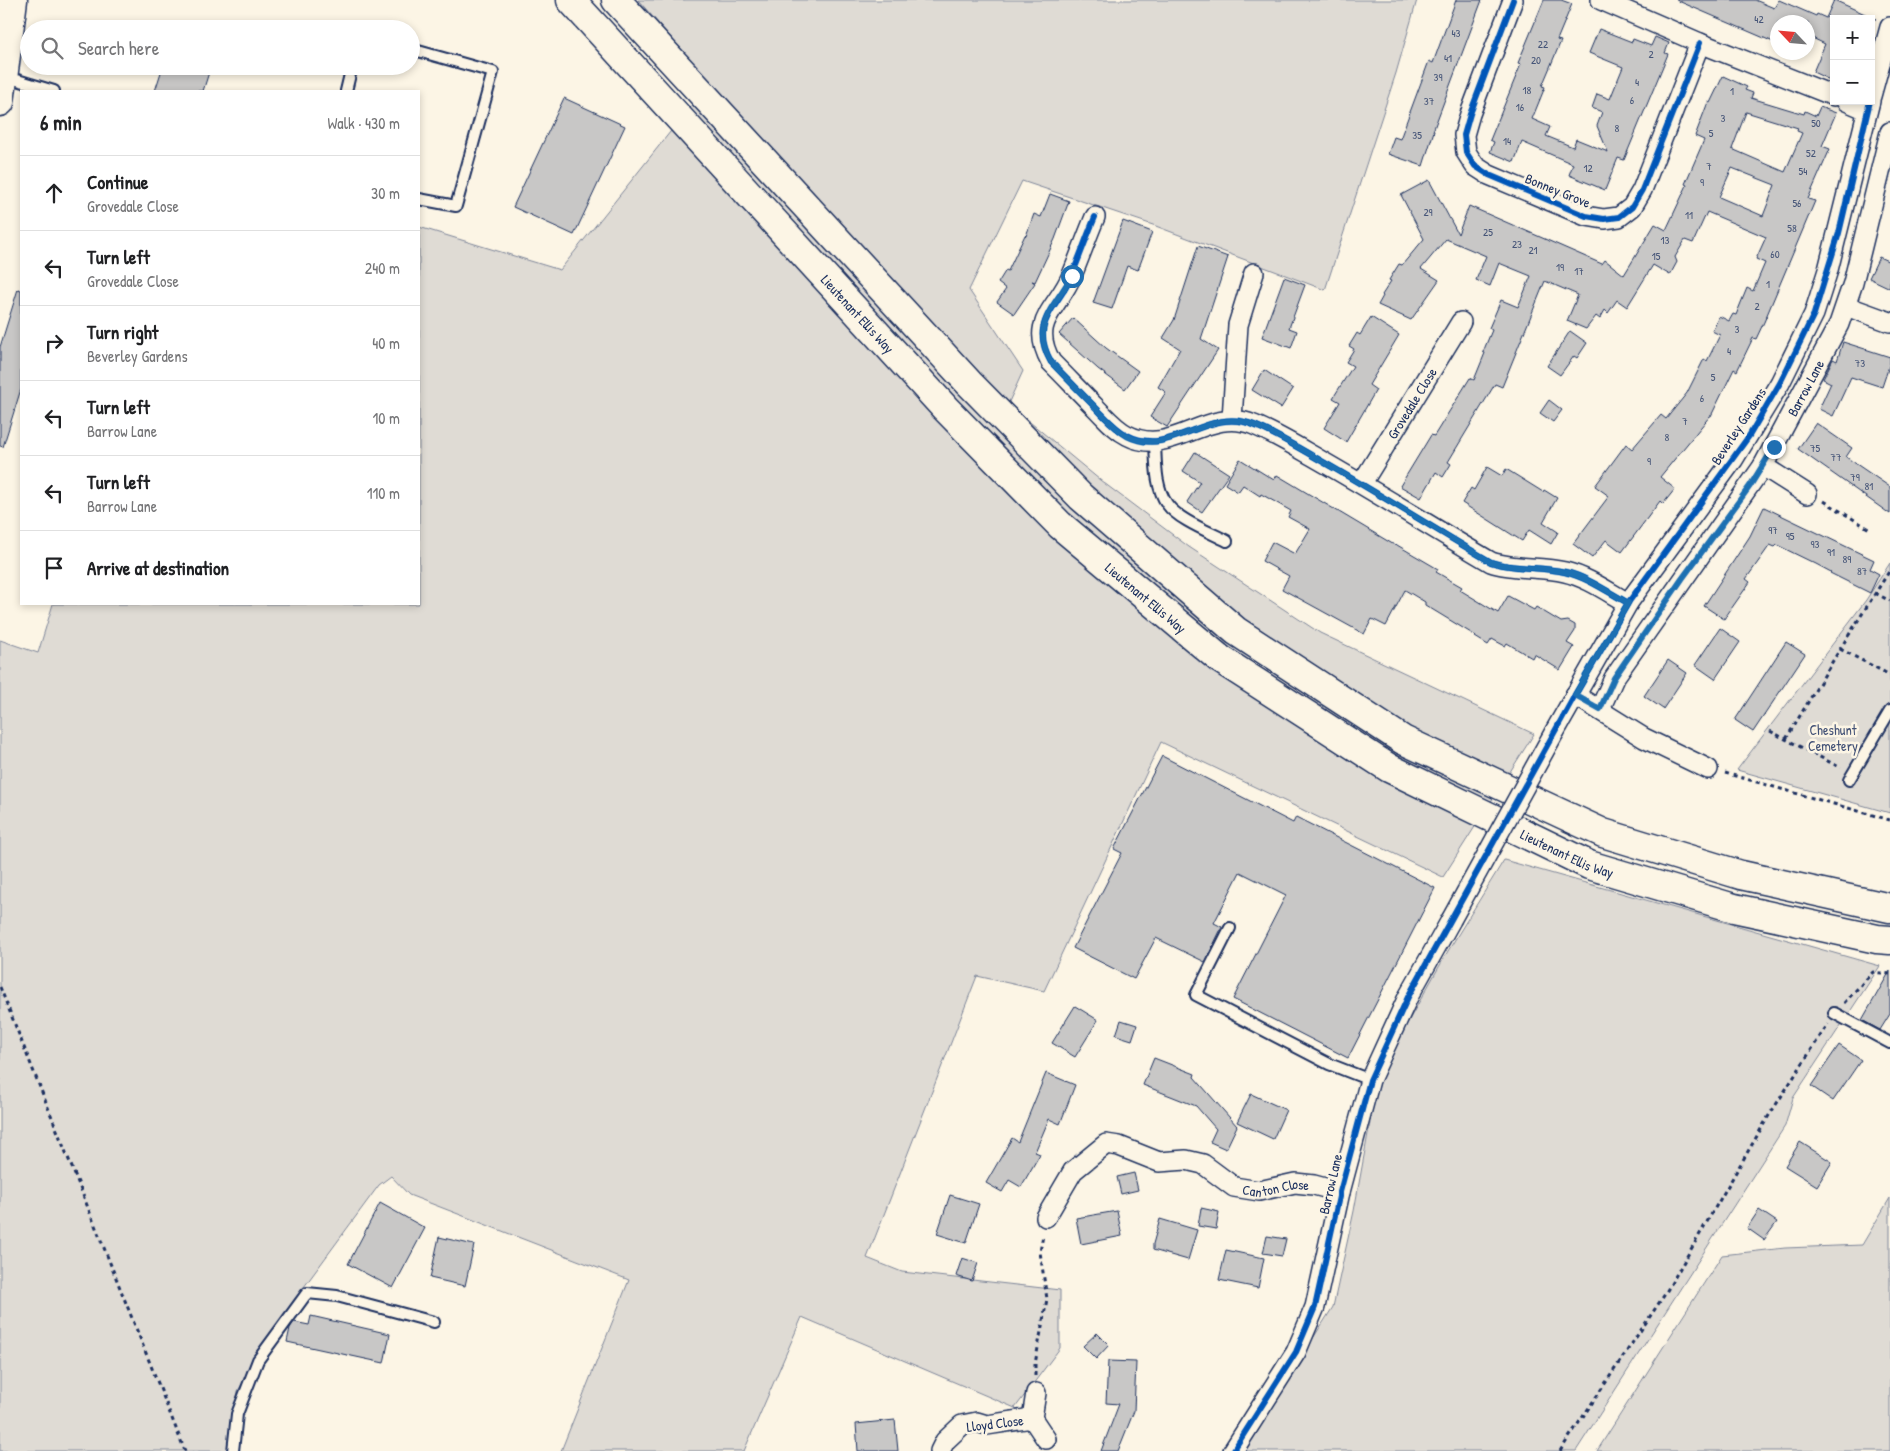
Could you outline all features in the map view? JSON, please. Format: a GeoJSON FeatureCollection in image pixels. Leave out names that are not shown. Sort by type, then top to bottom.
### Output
{"type":"FeatureCollection","features":[{"type":"Feature","properties":{"kind":"main road"},"geometry":{"type":"LineString","coordinates":[[1,89],[3,45],[13,0]]}},
{"type":"Feature","properties":{"kind":"main road","name":"Lieutenant Ellis Way"},"geometry":{"type":"LineString","coordinates":[[571,0],[945,408],[1060,525],[1220,659],[1389,768],[1589,865],[1734,908],[1877,939],[1890,940]]}},
{"type":"Feature","properties":{"kind":"main road"},"geometry":{"type":"LineString","coordinates":[[616,0],[969,383],[1081,496],[1236,631],[1403,740],[1603,833],[1741,875],[1890,908]]}},
{"type":"Feature","properties":{"kind":"street","name":"Bonney Grove"},"geometry":{"type":"LineString","coordinates":[[1513,0],[1470,114],[1464,135],[1466,152],[1475,166],[1489,175],[1586,216],[1604,219],[1619,217],[1632,207],[1642,190],[1700,43]]}},
{"type":"Feature","properties":{"kind":"street"},"geometry":{"type":"LineString","coordinates":[[1600,0],[1700,43],[1830,94]]}},
{"type":"Feature","properties":{"kind":"street","name":"Beverley Gardens"},"geometry":{"type":"LineString","coordinates":[[1875,84],[1890,28]]}},
{"type":"Feature","properties":{"kind":"street","name":"Beverley Gardens"},"geometry":{"type":"LineString","coordinates":[[1451,920],[1628,603],[1749,436],[1780,383],[1814,314],[1828,270],[1869,105]]}},
{"type":"Feature","properties":{"kind":"street","name":"Barrow Lane"},"geometry":{"type":"LineString","coordinates":[[1600,709],[1614,678],[1763,466],[1839,324],[1853,283],[1890,132]]}},
{"type":"Feature","properties":{"kind":"street"},"geometry":{"type":"LineString","coordinates":[[1095,217],[1072,276],[1045,320],[1042,340],[1044,351],[1051,362],[1112,424],[1126,435],[1155,443],[1173,438],[1204,425],[1232,419],[1242,420],[1266,430],[1362,484],[1491,562],[1510,566],[1551,569],[1577,575],[1628,603]]}},
{"type":"Feature","properties":{"kind":"street"},"geometry":{"type":"LineString","coordinates":[[1232,419],[1238,325],[1254,273]]}},
{"type":"Feature","properties":{"kind":"street"},"geometry":{"type":"LineString","coordinates":[[1846,306],[1890,322]]}},
{"type":"Feature","properties":{"kind":"street","name":"Grovedale Close"},"geometry":{"type":"LineString","coordinates":[[1362,484],[1461,322]]}},
{"type":"Feature","properties":{"kind":"street"},"geometry":{"type":"LineString","coordinates":[[1763,466],[1807,494]]}},
{"type":"Feature","properties":{"kind":"street"},"geometry":{"type":"LineString","coordinates":[[1575,695],[1644,738],[1708,769]]}},
{"type":"Feature","properties":{"kind":"street","name":"Barrow Lane"},"geometry":{"type":"LineString","coordinates":[[1233,1451],[1296,1352],[1315,1307],[1340,1192],[1370,1080],[1408,998],[1451,920]]}},
{"type":"Feature","properties":{"kind":"street","name":"Canton Close"},"geometry":{"type":"LineString","coordinates":[[1046,1217],[1073,1172],[1106,1144],[1119,1146],[1159,1162],[1186,1160],[1203,1164],[1234,1186],[1259,1191],[1295,1183],[1314,1185],[1340,1192]]}},
{"type":"Feature","properties":{"kind":"street","name":"Lloyd Close"},"geometry":{"type":"LineString","coordinates":[[1036,1393],[1032,1418],[1046,1439]]}},
{"type":"Feature","properties":{"kind":"street","name":"Lloyd Close"},"geometry":{"type":"LineString","coordinates":[[940,1451],[945,1441],[962,1425],[1032,1418]]}},
{"type":"Feature","properties":{"kind":"lane"},"geometry":{"type":"LineString","coordinates":[[420,51],[494,72],[456,206],[420,199]]}},
{"type":"Feature","properties":{"kind":"lane"},"geometry":{"type":"LineString","coordinates":[[346,90],[350,75]]}},
{"type":"Feature","properties":{"kind":"lane"},"geometry":{"type":"LineString","coordinates":[[1,89],[28,90]]}},
{"type":"Feature","properties":{"kind":"lane"},"geometry":{"type":"LineString","coordinates":[[1155,443],[1157,475],[1161,493],[1167,504],[1186,519],[1227,541]]}},
{"type":"Feature","properties":{"kind":"lane"},"geometry":{"type":"LineString","coordinates":[[1851,777],[1890,710]]}},
{"type":"Feature","properties":{"kind":"lane"},"geometry":{"type":"LineString","coordinates":[[1230,928],[1196,995],[1329,1064],[1370,1080]]}},
{"type":"Feature","properties":{"kind":"lane"},"geometry":{"type":"LineString","coordinates":[[1834,1013],[1890,1044]]}},
{"type":"Feature","properties":{"kind":"lane"},"geometry":{"type":"LineString","coordinates":[[233,1451],[237,1414],[258,1360],[307,1293],[337,1296],[434,1322]]}},
{"type":"Feature","properties":{"kind":"path"},"geometry":{"type":"LineString","coordinates":[[1807,494],[1826,502],[1871,530]]}},
{"type":"Feature","properties":{"kind":"path"},"geometry":{"type":"LineString","coordinates":[[1786,739],[1890,570]]}},
{"type":"Feature","properties":{"kind":"path"},"geometry":{"type":"LineString","coordinates":[[1875,593],[1890,601]]}},
{"type":"Feature","properties":{"kind":"path"},"geometry":{"type":"LineString","coordinates":[[1840,649],[1890,675]]}},
{"type":"Feature","properties":{"kind":"path"},"geometry":{"type":"LineString","coordinates":[[1770,731],[1851,777]]}},
{"type":"Feature","properties":{"kind":"path"},"geometry":{"type":"LineString","coordinates":[[1708,769],[1784,788],[1890,820]]}},
{"type":"Feature","properties":{"kind":"path"},"geometry":{"type":"LineString","coordinates":[[1560,1451],[1665,1294],[1768,1117],[1834,1013],[1873,972],[1890,974]]}},
{"type":"Feature","properties":{"kind":"path"},"geometry":{"type":"LineString","coordinates":[[0,987],[185,1451]]}},
{"type":"Feature","properties":{"kind":"path"},"geometry":{"type":"LineString","coordinates":[[1036,1393],[1035,1364],[1047,1299],[1040,1252],[1046,1217]]}},
{"type":"Feature","properties":{"kind":"green space"},"geometry":{"type":"Polygon","coordinates":[[[638,0],[1417,0],[1396,73],[1325,290],[1153,225],[1022,181],[969,290],[1023,371],[1008,404],[1100,480],[1189,547],[1320,633],[1534,734],[1443,877],[1161,742],[1044,991],[977,976],[867,1258],[902,1272],[1060,1290],[1060,1348],[1015,1408],[802,1317],[744,1451],[561,1451],[629,1280],[409,1195],[391,1176],[379,1185],[276,1325],[238,1391],[228,1451],[0,1451],[0,640],[38,653],[53,605],[420,605],[420,227],[560,270],[710,82],[638,0]]]}},
{"type":"Feature","properties":{"kind":"green space","name":"Cheshunt Cemetery"},"geometry":{"type":"Polygon","coordinates":[[[1890,563],[1890,813],[1737,770],[1866,600],[1890,563]]]}},
{"type":"Feature","properties":{"kind":"green space"},"geometry":{"type":"Polygon","coordinates":[[[1504,860],[1880,966],[1793,1098],[1785,1126],[1576,1451],[1241,1451],[1333,1307],[1354,1211],[1379,1073],[1448,951],[1504,860]]]}},
{"type":"Feature","properties":{"kind":"green space"},"geometry":{"type":"Polygon","coordinates":[[[1890,1198],[1890,1451],[1597,1451],[1722,1255],[1785,1248],[1862,1245],[1890,1198]]]}},
{"type":"Feature","properties":{"kind":"building"},"geometry":{"type":"Polygon","coordinates":[[[1456,0],[1482,0],[1433,131],[1423,166],[1388,154],[1394,137],[1400,139],[1429,61],[1433,63],[1456,0]]]}},
{"type":"Feature","properties":{"kind":"building"},"geometry":{"type":"Polygon","coordinates":[[[1544,0],[1561,0],[1572,4],[1557,40],[1561,41],[1542,86],[1545,87],[1532,119],[1550,127],[1546,136],[1573,147],[1576,139],[1608,152],[1597,126],[1602,112],[1592,108],[1597,94],[1610,99],[1623,67],[1589,53],[1599,29],[1632,42],[1633,39],[1651,46],[1655,37],[1669,43],[1665,53],[1668,54],[1624,160],[1618,158],[1605,190],[1569,175],[1573,164],[1522,142],[1514,162],[1490,152],[1494,142],[1490,140],[1521,64],[1518,63],[1544,0]]]}},
{"type":"Feature","properties":{"kind":"building"},"geometry":{"type":"Polygon","coordinates":[[[1676,0],[1755,0],[1774,8],[1779,0],[1814,15],[1770,15],[1770,41],[1676,0]]]}},
{"type":"Feature","properties":{"kind":"building"},"geometry":{"type":"Polygon","coordinates":[[[1834,0],[1867,15],[1830,15],[1830,80],[1813,72],[1825,44],[1815,39],[1815,16],[1817,14],[1826,18],[1834,0]]]}},
{"type":"Feature","properties":{"kind":"building"},"geometry":{"type":"Polygon","coordinates":[[[160,75],[208,75],[203,90],[155,90],[160,75]]]}},
{"type":"Feature","properties":{"kind":"building"},"geometry":{"type":"Polygon","coordinates":[[[1723,76],[1747,87],[1745,90],[1753,93],[1751,98],[1804,114],[1805,111],[1816,116],[1820,107],[1836,113],[1822,146],[1830,149],[1808,199],[1815,201],[1764,322],[1756,339],[1753,338],[1737,371],[1734,369],[1711,416],[1660,477],[1675,489],[1663,504],[1660,501],[1622,552],[1606,540],[1592,558],[1573,544],[1609,496],[1595,486],[1626,444],[1632,449],[1661,415],[1666,419],[1687,393],[1704,359],[1707,361],[1720,335],[1712,331],[1719,316],[1729,321],[1733,314],[1736,315],[1747,288],[1753,291],[1765,263],[1756,259],[1766,237],[1707,212],[1693,243],[1685,240],[1675,257],[1677,262],[1670,275],[1653,265],[1627,307],[1617,300],[1608,313],[1605,310],[1600,319],[1596,316],[1586,329],[1567,321],[1578,295],[1545,281],[1502,387],[1495,384],[1448,462],[1451,464],[1443,477],[1436,472],[1421,498],[1400,486],[1431,435],[1434,436],[1470,378],[1474,380],[1492,330],[1489,328],[1501,300],[1518,307],[1531,276],[1499,263],[1490,286],[1476,280],[1486,256],[1446,239],[1421,269],[1439,280],[1411,320],[1378,305],[1391,281],[1389,280],[1399,264],[1402,265],[1424,239],[1401,195],[1429,180],[1458,234],[1469,206],[1602,264],[1605,260],[1624,275],[1655,224],[1666,230],[1687,185],[1685,184],[1704,140],[1695,136],[1708,102],[1710,103],[1723,76]],[[1746,112],[1732,149],[1785,172],[1802,133],[1797,131],[1798,128],[1746,112]],[[1732,168],[1719,197],[1763,216],[1775,185],[1732,168]]]}},
{"type":"Feature","properties":{"kind":"building"},"geometry":{"type":"Polygon","coordinates":[[[564,98],[625,126],[574,235],[513,207],[564,98]]]}},
{"type":"Feature","properties":{"kind":"building"},"geometry":{"type":"Polygon","coordinates":[[[1050,194],[1069,201],[1055,239],[1035,282],[1032,281],[1035,283],[1014,314],[997,302],[1006,289],[998,283],[1006,270],[1008,271],[1026,236],[1034,214],[1041,217],[1050,194]]]}},
{"type":"Feature","properties":{"kind":"building"},"geometry":{"type":"Polygon","coordinates":[[[1123,221],[1152,232],[1138,270],[1127,266],[1112,309],[1093,303],[1123,221]]]}},
{"type":"Feature","properties":{"kind":"building"},"geometry":{"type":"Polygon","coordinates":[[[1198,246],[1228,257],[1201,339],[1218,350],[1167,427],[1150,417],[1166,392],[1158,387],[1180,349],[1163,338],[1174,320],[1198,246]]]}},
{"type":"Feature","properties":{"kind":"building"},"geometry":{"type":"Polygon","coordinates":[[[1879,257],[1890,262],[1890,288],[1869,278],[1879,257]]]}},
{"type":"Feature","properties":{"kind":"building"},"geometry":{"type":"Polygon","coordinates":[[[1284,277],[1305,285],[1289,328],[1297,331],[1291,348],[1262,337],[1284,277]]]}},
{"type":"Feature","properties":{"kind":"building"},"geometry":{"type":"Polygon","coordinates":[[[18,289],[20,290],[20,392],[3,447],[0,446],[0,347],[18,289]]]}},
{"type":"Feature","properties":{"kind":"building"},"geometry":{"type":"Polygon","coordinates":[[[1371,317],[1399,335],[1369,385],[1376,390],[1346,442],[1324,428],[1340,402],[1333,398],[1353,366],[1346,362],[1354,349],[1349,346],[1357,333],[1360,335],[1371,317]]]}},
{"type":"Feature","properties":{"kind":"building"},"geometry":{"type":"Polygon","coordinates":[[[1073,318],[1106,348],[1138,371],[1125,389],[1098,369],[1059,334],[1073,318]]]}},
{"type":"Feature","properties":{"kind":"building"},"geometry":{"type":"Polygon","coordinates":[[[1570,331],[1587,343],[1577,358],[1574,356],[1560,375],[1547,366],[1570,331]]]}},
{"type":"Feature","properties":{"kind":"building"},"geometry":{"type":"Polygon","coordinates":[[[1843,342],[1890,357],[1890,363],[1882,387],[1851,377],[1833,416],[1819,409],[1831,383],[1823,379],[1833,359],[1837,361],[1843,342]]]}},
{"type":"Feature","properties":{"kind":"building"},"geometry":{"type":"Polygon","coordinates":[[[1264,370],[1293,389],[1281,408],[1252,390],[1264,370]]]}},
{"type":"Feature","properties":{"kind":"building"},"geometry":{"type":"Polygon","coordinates":[[[1549,400],[1562,410],[1553,422],[1540,413],[1549,400]]]}},
{"type":"Feature","properties":{"kind":"building"},"geometry":{"type":"Polygon","coordinates":[[[1816,423],[1852,448],[1846,457],[1890,487],[1890,514],[1798,449],[1816,423]]]}},
{"type":"Feature","properties":{"kind":"building"},"geometry":{"type":"Polygon","coordinates":[[[1195,452],[1229,474],[1202,512],[1187,502],[1200,482],[1183,471],[1195,452]]]}},
{"type":"Feature","properties":{"kind":"building"},"geometry":{"type":"Polygon","coordinates":[[[1240,459],[1274,480],[1277,475],[1438,569],[1436,572],[1462,587],[1460,590],[1498,613],[1508,596],[1534,610],[1536,607],[1561,622],[1568,621],[1575,625],[1575,631],[1567,643],[1574,647],[1560,670],[1534,654],[1532,658],[1507,643],[1505,646],[1492,639],[1488,645],[1405,590],[1386,626],[1372,619],[1364,634],[1282,589],[1289,576],[1262,561],[1272,542],[1295,554],[1310,529],[1288,517],[1291,511],[1261,494],[1260,496],[1243,485],[1238,492],[1225,484],[1240,459]]]}},
{"type":"Feature","properties":{"kind":"building"},"geometry":{"type":"Polygon","coordinates":[[[1487,467],[1502,476],[1506,469],[1543,492],[1544,490],[1557,498],[1543,522],[1558,532],[1551,544],[1529,530],[1522,541],[1462,503],[1471,488],[1474,490],[1487,467]]]}},
{"type":"Feature","properties":{"kind":"building"},"geometry":{"type":"Polygon","coordinates":[[[1764,507],[1874,560],[1870,569],[1879,574],[1870,593],[1777,545],[1775,547],[1770,545],[1746,579],[1750,582],[1724,619],[1704,606],[1750,536],[1764,507]]]}},
{"type":"Feature","properties":{"kind":"building"},"geometry":{"type":"Polygon","coordinates":[[[1720,628],[1740,642],[1715,679],[1695,665],[1720,628]]]}},
{"type":"Feature","properties":{"kind":"building"},"geometry":{"type":"Polygon","coordinates":[[[1786,642],[1805,654],[1753,732],[1735,720],[1786,642]]]}},
{"type":"Feature","properties":{"kind":"building"},"geometry":{"type":"Polygon","coordinates":[[[1668,660],[1687,673],[1663,709],[1644,696],[1668,660]]]}},
{"type":"Feature","properties":{"kind":"building"},"geometry":{"type":"Polygon","coordinates":[[[1162,756],[1293,823],[1296,817],[1435,888],[1348,1058],[1233,999],[1286,895],[1240,872],[1214,923],[1222,927],[1205,962],[1156,938],[1134,979],[1073,948],[1122,853],[1114,849],[1162,756]]]}},
{"type":"Feature","properties":{"kind":"building"},"geometry":{"type":"Polygon","coordinates":[[[1890,971],[1890,1014],[1880,1030],[1862,1020],[1890,971]]]}},
{"type":"Feature","properties":{"kind":"building"},"geometry":{"type":"Polygon","coordinates":[[[1075,1006],[1098,1020],[1075,1057],[1052,1043],[1075,1006]]]}},
{"type":"Feature","properties":{"kind":"building"},"geometry":{"type":"Polygon","coordinates":[[[1121,1020],[1137,1025],[1132,1040],[1116,1035],[1121,1020]]]}},
{"type":"Feature","properties":{"kind":"building"},"geometry":{"type":"Polygon","coordinates":[[[1839,1045],[1861,1060],[1833,1101],[1811,1086],[1839,1045]]]}},
{"type":"Feature","properties":{"kind":"building"},"geometry":{"type":"Polygon","coordinates":[[[1154,1058],[1195,1074],[1194,1077],[1237,1126],[1226,1149],[1210,1142],[1216,1129],[1196,1106],[1143,1085],[1154,1058]]]}},
{"type":"Feature","properties":{"kind":"building"},"geometry":{"type":"Polygon","coordinates":[[[1046,1073],[1075,1085],[1060,1124],[1049,1119],[1035,1152],[1040,1154],[1021,1187],[1009,1180],[1002,1192],[986,1183],[1012,1138],[1018,1142],[1046,1073]]]}},
{"type":"Feature","properties":{"kind":"building"},"geometry":{"type":"Polygon","coordinates":[[[1251,1094],[1286,1110],[1273,1139],[1237,1122],[1251,1094]]]}},
{"type":"Feature","properties":{"kind":"building"},"geometry":{"type":"Polygon","coordinates":[[[1800,1142],[1832,1162],[1817,1186],[1785,1166],[1800,1142]]]}},
{"type":"Feature","properties":{"kind":"building"},"geometry":{"type":"Polygon","coordinates":[[[1134,1173],[1138,1190],[1121,1194],[1117,1177],[1134,1173]]]}},
{"type":"Feature","properties":{"kind":"building"},"geometry":{"type":"Polygon","coordinates":[[[950,1195],[979,1204],[966,1243],[937,1234],[950,1195]]]}},
{"type":"Feature","properties":{"kind":"building"},"geometry":{"type":"Polygon","coordinates":[[[380,1203],[425,1228],[393,1288],[348,1264],[380,1203]]]}},
{"type":"Feature","properties":{"kind":"building"},"geometry":{"type":"Polygon","coordinates":[[[1201,1208],[1219,1212],[1216,1229],[1198,1226],[1201,1208]]]}},
{"type":"Feature","properties":{"kind":"building"},"geometry":{"type":"Polygon","coordinates":[[[1759,1210],[1777,1222],[1764,1240],[1747,1228],[1759,1210]]]}},
{"type":"Feature","properties":{"kind":"building"},"geometry":{"type":"Polygon","coordinates":[[[1117,1211],[1122,1236],[1081,1244],[1076,1218],[1117,1211]]]}},
{"type":"Feature","properties":{"kind":"building"},"geometry":{"type":"Polygon","coordinates":[[[1160,1219],[1197,1230],[1188,1260],[1153,1250],[1160,1219]]]}},
{"type":"Feature","properties":{"kind":"building"},"geometry":{"type":"Polygon","coordinates":[[[1267,1236],[1286,1239],[1282,1256],[1263,1253],[1267,1236]]]}},
{"type":"Feature","properties":{"kind":"building"},"geometry":{"type":"Polygon","coordinates":[[[439,1237],[474,1245],[465,1286],[430,1278],[439,1237]]]}},
{"type":"Feature","properties":{"kind":"building"},"geometry":{"type":"Polygon","coordinates":[[[1226,1250],[1264,1258],[1258,1288],[1219,1280],[1226,1250]]]}},
{"type":"Feature","properties":{"kind":"building"},"geometry":{"type":"Polygon","coordinates":[[[962,1258],[978,1263],[972,1281],[956,1276],[962,1258]]]}},
{"type":"Feature","properties":{"kind":"building"},"geometry":{"type":"Polygon","coordinates":[[[311,1316],[390,1334],[384,1363],[287,1342],[290,1328],[294,1322],[309,1325],[311,1316]]]}},
{"type":"Feature","properties":{"kind":"building"},"geometry":{"type":"Polygon","coordinates":[[[1097,1333],[1109,1345],[1096,1359],[1083,1346],[1097,1333]]]}},
{"type":"Feature","properties":{"kind":"building"},"geometry":{"type":"Polygon","coordinates":[[[1108,1361],[1136,1362],[1134,1411],[1118,1451],[1101,1451],[1119,1404],[1106,1403],[1108,1361]]]}},
{"type":"Feature","properties":{"kind":"building"},"geometry":{"type":"Polygon","coordinates":[[[895,1420],[898,1451],[858,1451],[856,1424],[895,1420]]]}},
{"type":"Feature","properties":{"kind":"cycle path"},"geometry":{"type":"LineString","coordinates":[[1513,0],[1470,114],[1464,135],[1466,152],[1475,166],[1489,175],[1586,216],[1604,219],[1619,217],[1632,207],[1642,190],[1700,43]]}},
{"type":"Feature","properties":{"kind":"cycle path"},"geometry":{"type":"LineString","coordinates":[[1233,1451],[1296,1352],[1315,1307],[1340,1192],[1370,1080],[1408,997],[1628,603],[1749,436],[1780,383],[1814,314],[1839,233],[1869,105]]}},
{"type":"Feature","properties":{"kind":"cycle path"},"geometry":{"type":"LineString","coordinates":[[1095,217],[1072,275],[1044,325],[1043,336],[1045,348],[1051,362],[1118,430],[1143,441],[1159,441],[1221,422],[1237,421],[1254,425],[1270,432],[1340,472],[1491,562],[1573,574],[1628,603]]}},
{"type":"Feature","properties":{"kind":"route"},"geometry":{"type":"LineString","coordinates":[[1072,276],[1045,320],[1042,330],[1044,351],[1051,362],[1112,424],[1126,435],[1145,442],[1155,443],[1218,421],[1232,419],[1254,424],[1362,484],[1491,562],[1510,566],[1551,569],[1577,575],[1628,603],[1575,695],[1600,709],[1614,678],[1682,579],[1750,486],[1774,447]]}}]}
